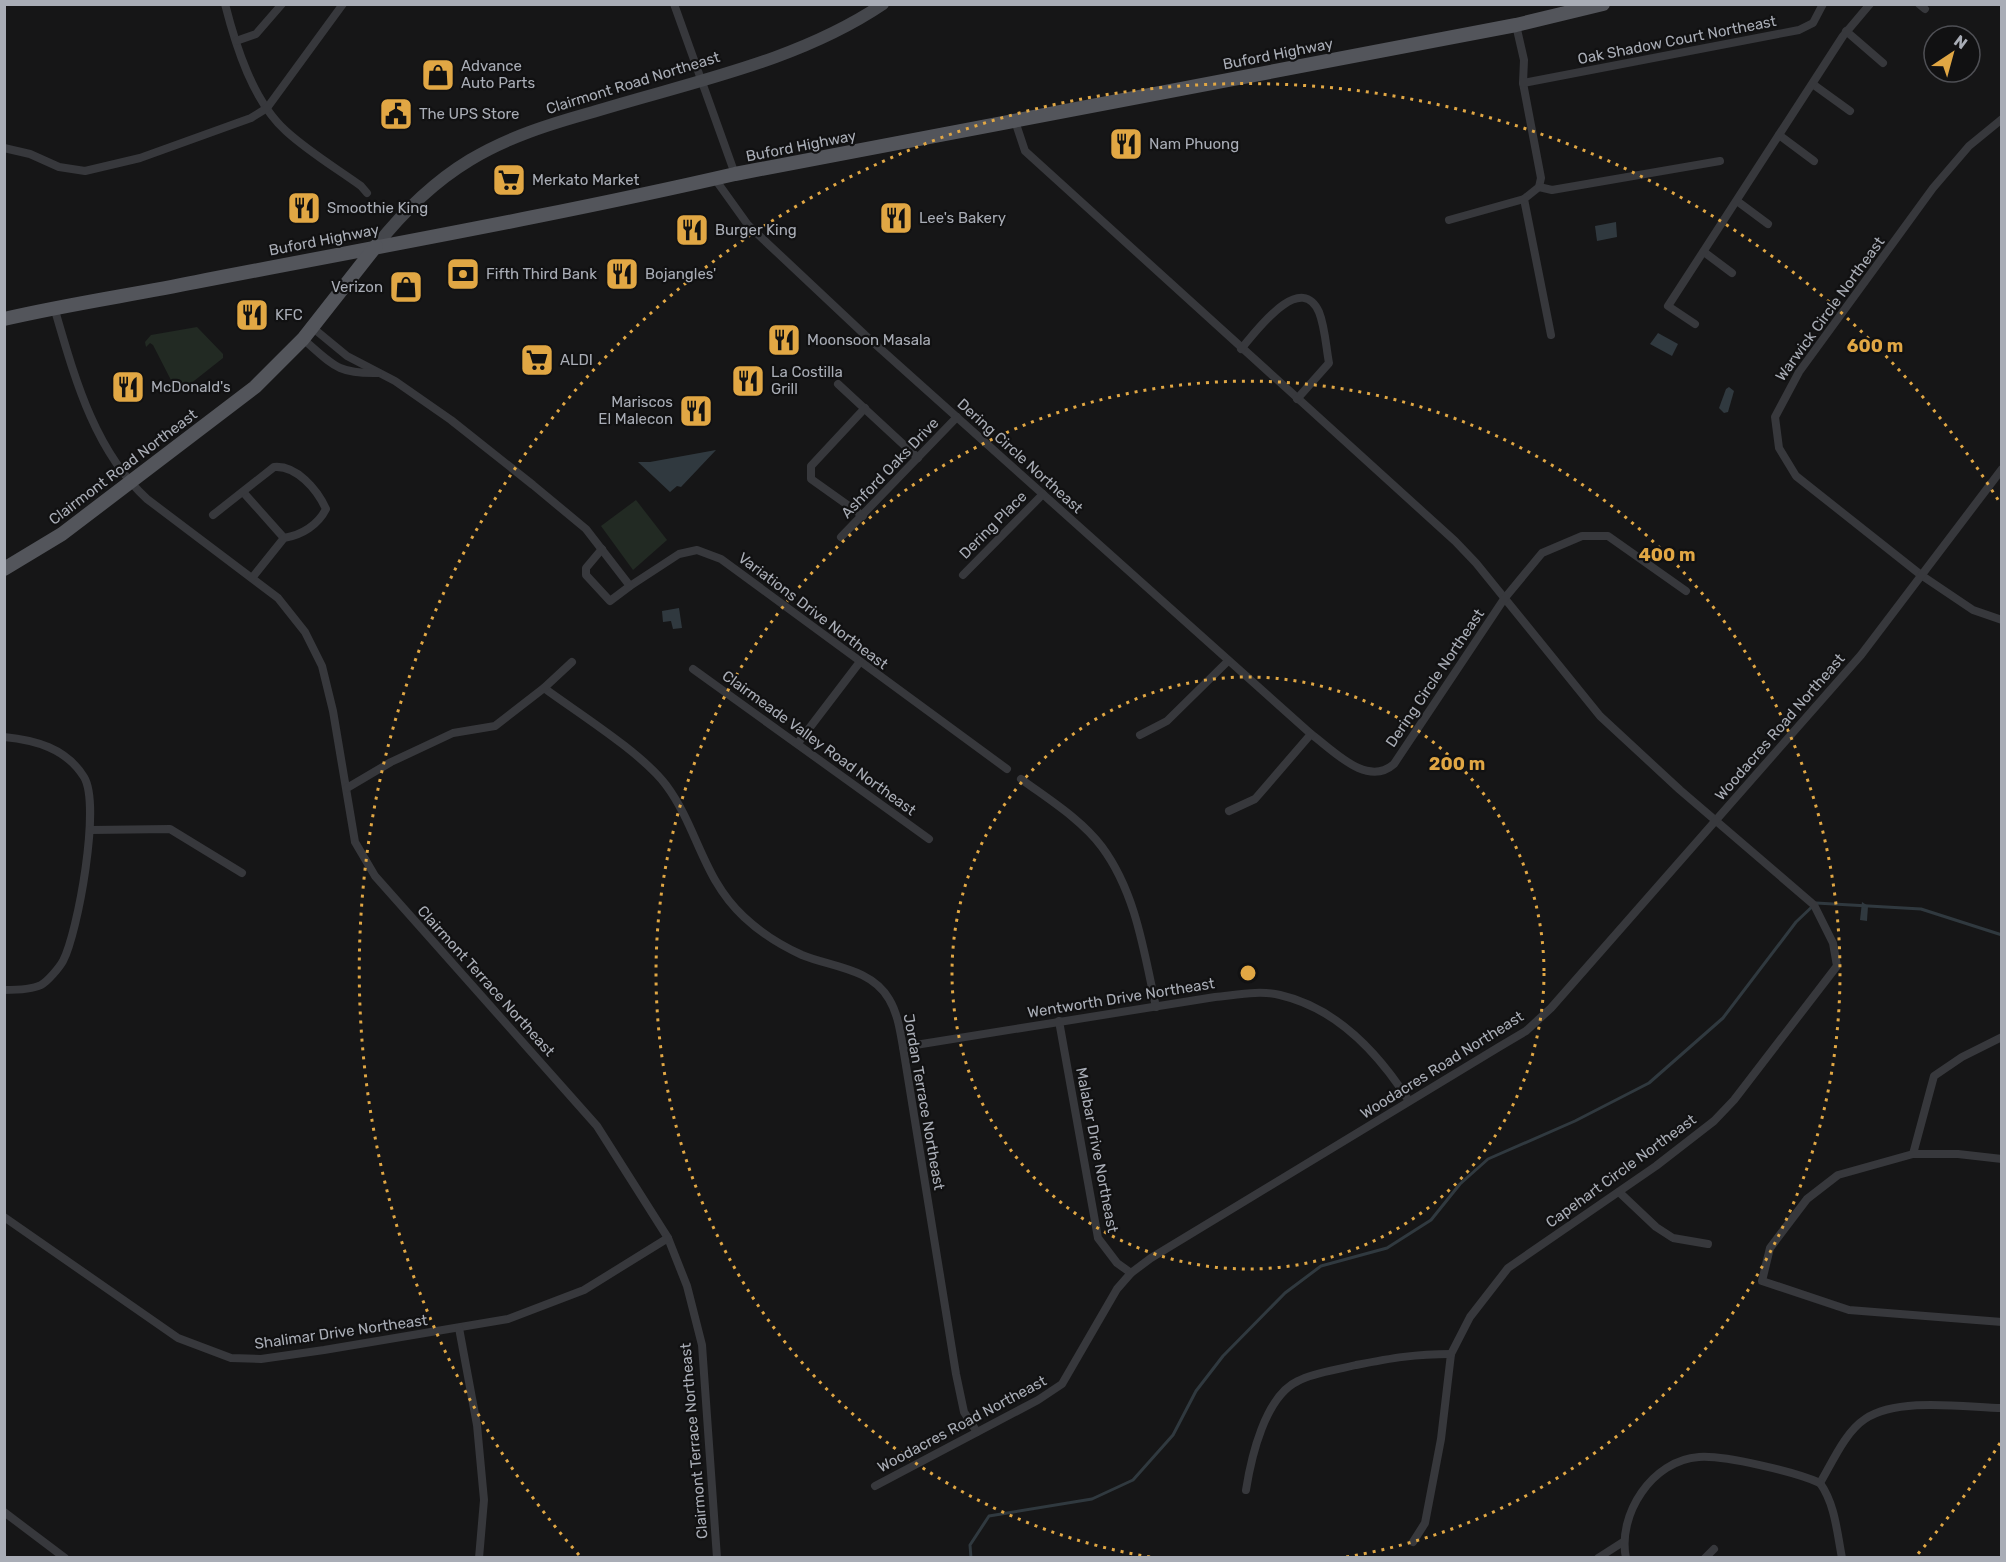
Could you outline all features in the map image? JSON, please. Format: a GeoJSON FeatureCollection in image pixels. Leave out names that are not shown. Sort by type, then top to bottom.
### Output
{"type":"FeatureCollection","features":[{"type":"Feature","properties":{"kind":"main road","name":"Clairmont Road Northeast"},"geometry":{"type":"LineString","coordinates":[[4,569],[47,544],[255,387],[313,328],[398,219],[430,188],[493,148],[538,129],[777,56],[856,22],[883,4]]}},
{"type":"Feature","properties":{"kind":"main road","name":"Buford Highway"},"geometry":{"type":"LineString","coordinates":[[4,319],[54,307],[193,283],[647,195],[735,174],[1516,25],[1603,4]]}},
{"type":"Feature","properties":{"kind":"street"},"geometry":{"type":"LineString","coordinates":[[225,4],[236,41],[267,108],[286,131],[361,186],[367,194]]}},
{"type":"Feature","properties":{"kind":"street"},"geometry":{"type":"LineString","coordinates":[[236,41],[256,34],[282,4]]}},
{"type":"Feature","properties":{"kind":"street"},"geometry":{"type":"LineString","coordinates":[[4,148],[30,154],[59,167],[85,171],[140,158],[251,118],[267,108],[343,4]]}},
{"type":"Feature","properties":{"kind":"street"},"geometry":{"type":"LineString","coordinates":[[674,4],[735,174]]}},
{"type":"Feature","properties":{"kind":"street","name":"Oak Shadow Court Northeast"},"geometry":{"type":"LineString","coordinates":[[1523,83],[1799,30],[1814,23],[1823,4]]}},
{"type":"Feature","properties":{"kind":"street"},"geometry":{"type":"LineString","coordinates":[[1695,324],[1668,306],[1814,85],[1846,32],[1870,4]]}},
{"type":"Feature","properties":{"kind":"street"},"geometry":{"type":"LineString","coordinates":[[1449,220],[1524,199],[1539,187],[1541,178],[1523,83],[1524,60],[1516,25]]}},
{"type":"Feature","properties":{"kind":"street"},"geometry":{"type":"LineString","coordinates":[[1846,32],[1883,63]]}},
{"type":"Feature","properties":{"kind":"street"},"geometry":{"type":"LineString","coordinates":[[1814,85],[1850,111]]}},
{"type":"Feature","properties":{"kind":"street","name":"Warwick Circle Northeast"},"geometry":{"type":"LineString","coordinates":[[2001,119],[1969,146],[1934,188],[1799,372],[1775,417],[1779,448],[1796,476],[1921,575],[1973,610],[2001,620]]}},
{"type":"Feature","properties":{"kind":"street","name":"Dering Circle Northeast"},"geometry":{"type":"LineString","coordinates":[[715,179],[748,225],[957,417],[1311,734],[1368,773],[1388,769],[1504,599],[1476,563],[1455,541],[1025,151],[1015,121]]}},
{"type":"Feature","properties":{"kind":"street"},"geometry":{"type":"LineString","coordinates":[[1779,135],[1814,161]]}},
{"type":"Feature","properties":{"kind":"street"},"geometry":{"type":"LineString","coordinates":[[1539,187],[1552,190],[1720,160]]}},
{"type":"Feature","properties":{"kind":"street"},"geometry":{"type":"LineString","coordinates":[[1524,199],[1551,335]]}},
{"type":"Feature","properties":{"kind":"street"},"geometry":{"type":"LineString","coordinates":[[1737,201],[1768,224]]}},
{"type":"Feature","properties":{"kind":"street"},"geometry":{"type":"LineString","coordinates":[[1704,252],[1732,273]]}},
{"type":"Feature","properties":{"kind":"street"},"geometry":{"type":"LineString","coordinates":[[1241,348],[1276,310],[1290,299],[1302,298],[1310,301],[1317,309],[1321,319],[1329,363],[1297,399]]}},
{"type":"Feature","properties":{"kind":"street","name":"Clairmont Terrace Northeast"},"geometry":{"type":"LineString","coordinates":[[54,307],[78,387],[110,454],[147,499],[279,598],[305,632],[322,666],[347,788],[348,812],[355,842],[375,876],[597,1126],[668,1238],[687,1286],[702,1345],[717,1557]]}},
{"type":"Feature","properties":{"kind":"street"},"geometry":{"type":"LineString","coordinates":[[313,328],[343,353],[379,373],[451,420],[533,485],[586,529],[630,586]]}},
{"type":"Feature","properties":{"kind":"street"},"geometry":{"type":"LineString","coordinates":[[303,339],[339,369],[353,373],[379,373]]}},
{"type":"Feature","properties":{"kind":"street"},"geometry":{"type":"LineString","coordinates":[[838,384],[918,458]]}},
{"type":"Feature","properties":{"kind":"street"},"geometry":{"type":"LineString","coordinates":[[863,516],[811,479],[812,465],[865,408]]}},
{"type":"Feature","properties":{"kind":"street","name":"Ashford Oaks Drive"},"geometry":{"type":"LineString","coordinates":[[841,537],[957,417]]}},
{"type":"Feature","properties":{"kind":"street"},"geometry":{"type":"LineString","coordinates":[[213,515],[274,467],[284,466],[295,471],[321,498],[326,509],[321,519],[298,536],[284,538],[252,578]]}},
{"type":"Feature","properties":{"kind":"street","name":"Woodacres Road Northeast"},"geometry":{"type":"LineString","coordinates":[[875,1486],[1038,1400],[1062,1384],[1117,1289],[1131,1273],[1190,1233],[1526,1030],[1551,1008],[1861,655],[2001,469]]}},
{"type":"Feature","properties":{"kind":"street"},"geometry":{"type":"LineString","coordinates":[[243,492],[284,538]]}},
{"type":"Feature","properties":{"kind":"street","name":"Dering Place"},"geometry":{"type":"LineString","coordinates":[[963,575],[1043,494]]}},
{"type":"Feature","properties":{"kind":"street"},"geometry":{"type":"LineString","coordinates":[[1504,599],[1542,554],[1582,536],[1596,534],[1608,536],[1620,542],[1686,591]]}},
{"type":"Feature","properties":{"kind":"street","name":"Variations Drive Northeast"},"geometry":{"type":"LineString","coordinates":[[602,549],[586,568],[586,575],[610,601],[679,554],[697,550],[721,559],[859,663],[1007,769]]}},
{"type":"Feature","properties":{"kind":"street","name":"Capehart Circle Northeast"},"geometry":{"type":"LineString","coordinates":[[1413,1542],[1425,1522],[1441,1439],[1452,1354],[1470,1317],[1508,1268],[1619,1192],[1714,1121],[1734,1100],[1837,966],[1833,943],[1814,905],[1599,716],[1504,599]]}},
{"type":"Feature","properties":{"kind":"street"},"geometry":{"type":"LineString","coordinates":[[1140,735],[1167,721],[1228,661]]}},
{"type":"Feature","properties":{"kind":"street"},"geometry":{"type":"LineString","coordinates":[[347,788],[391,762],[453,733],[495,726],[544,688],[572,662]]}},
{"type":"Feature","properties":{"kind":"street"},"geometry":{"type":"LineString","coordinates":[[798,743],[859,663]]}},
{"type":"Feature","properties":{"kind":"street","name":"Clairmeade Valley Road Northeast"},"geometry":{"type":"LineString","coordinates":[[693,669],[929,839]]}},
{"type":"Feature","properties":{"kind":"street","name":"Jordan Terrace Northeast"},"geometry":{"type":"LineString","coordinates":[[544,688],[645,764],[665,783],[711,876],[744,917],[801,955],[848,968],[873,982],[889,998],[897,1017],[903,1047],[956,1374],[964,1412],[977,1432]]}},
{"type":"Feature","properties":{"kind":"street"},"geometry":{"type":"LineString","coordinates":[[1229,811],[1255,799],[1311,734]]}},
{"type":"Feature","properties":{"kind":"street"},"geometry":{"type":"LineString","coordinates":[[4,737],[34,740],[57,751],[84,777],[90,797],[91,830],[73,934],[62,963],[41,985],[4,990]]}},
{"type":"Feature","properties":{"kind":"street"},"geometry":{"type":"LineString","coordinates":[[1021,779],[1079,823],[1101,846],[1121,879],[1137,921],[1156,1007]]}},
{"type":"Feature","properties":{"kind":"street"},"geometry":{"type":"LineString","coordinates":[[91,830],[170,829],[242,873]]}},
{"type":"Feature","properties":{"kind":"street","name":"Wentworth Drive Northeast"},"geometry":{"type":"LineString","coordinates":[[903,1047],[1059,1021],[1253,993],[1279,994],[1322,1011],[1355,1036],[1379,1058],[1409,1101]]}},
{"type":"Feature","properties":{"kind":"street","name":"Malabar Drive Northeast"},"geometry":{"type":"LineString","coordinates":[[1059,1021],[1098,1238],[1117,1263],[1131,1273]]}},
{"type":"Feature","properties":{"kind":"street"},"geometry":{"type":"LineString","coordinates":[[1913,1154],[1934,1076],[1962,1057],[2001,1037]]}},
{"type":"Feature","properties":{"kind":"street"},"geometry":{"type":"LineString","coordinates":[[2001,1159],[1913,1154],[1838,1175],[1807,1199],[1770,1248],[1762,1281],[1849,1310],[2001,1322]]}},
{"type":"Feature","properties":{"kind":"street"},"geometry":{"type":"LineString","coordinates":[[1619,1192],[1656,1227],[1673,1238],[1708,1244]]}},
{"type":"Feature","properties":{"kind":"street","name":"Shalimar Drive Northeast"},"geometry":{"type":"LineString","coordinates":[[4,1217],[178,1338],[231,1358],[261,1359],[508,1319],[584,1290],[668,1238]]}},
{"type":"Feature","properties":{"kind":"street"},"geometry":{"type":"LineString","coordinates":[[459,1328],[478,1436],[484,1500],[479,1557]]}},
{"type":"Feature","properties":{"kind":"street"},"geometry":{"type":"LineString","coordinates":[[1246,1490],[1261,1427],[1284,1392],[1296,1381],[1409,1354],[1452,1354]]}},
{"type":"Feature","properties":{"kind":"street"},"geometry":{"type":"LineString","coordinates":[[1820,1483],[1848,1438],[1865,1419],[1902,1405],[2001,1408]]}},
{"type":"Feature","properties":{"kind":"street"},"geometry":{"type":"LineString","coordinates":[[1626,1557],[1623,1542],[1627,1519],[1643,1491],[1666,1470],[1698,1457],[1793,1472],[1820,1483],[1826,1492],[1834,1516],[1842,1557]]}},
{"type":"Feature","properties":{"kind":"street"},"geometry":{"type":"LineString","coordinates":[[4,1512],[65,1557]]}},
{"type":"Feature","properties":{"kind":"street"},"geometry":{"type":"LineString","coordinates":[[1598,1557],[1623,1542]]}},
{"type":"Feature","properties":{"kind":"street"},"geometry":{"type":"LineString","coordinates":[[1705,1557],[1714,1549]]}},
{"type":"Feature","properties":{"kind":"shaded area"},"geometry":{"type":"Polygon","coordinates":[[[1616,222],[1617,237],[1597,241],[1595,226],[1616,222]]]}},
{"type":"Feature","properties":{"kind":"shaded area"},"geometry":{"type":"Polygon","coordinates":[[[197,327],[223,354],[223,358],[180,392],[173,393],[169,391],[173,384],[153,345],[150,343],[146,347],[145,342],[151,335],[197,327]]]}},
{"type":"Feature","properties":{"kind":"shaded area"},"geometry":{"type":"Polygon","coordinates":[[[1658,333],[1678,344],[1672,356],[1650,344],[1658,333]]]}},
{"type":"Feature","properties":{"kind":"shaded area"},"geometry":{"type":"Polygon","coordinates":[[[1729,387],[1734,391],[1728,412],[1724,413],[1719,408],[1726,389],[1729,387]]]}},
{"type":"Feature","properties":{"kind":"shaded area"},"geometry":{"type":"Polygon","coordinates":[[[716,450],[681,487],[677,486],[670,492],[638,462],[650,462],[716,450]]]}},
{"type":"Feature","properties":{"kind":"shaded area"},"geometry":{"type":"Polygon","coordinates":[[[636,500],[667,540],[633,570],[601,526],[636,500]]]}},
{"type":"Feature","properties":{"kind":"shaded area"},"geometry":{"type":"Polygon","coordinates":[[[679,608],[682,628],[673,629],[671,621],[663,622],[662,611],[679,608]]]}},
{"type":"Feature","properties":{"kind":"shaded area"},"geometry":{"type":"Polygon","coordinates":[[[1862,902],[1868,906],[1867,921],[1860,920],[1862,902]]]}},
{"type":"Feature","properties":{"kind":"waterway"},"geometry":{"type":"LineString","coordinates":[[971,1558],[970,1545],[989,1516],[1092,1499],[1133,1480],[1173,1435],[1196,1391],[1223,1356],[1285,1293],[1321,1266],[1387,1248],[1431,1220],[1460,1184],[1488,1159],[1575,1121],[1649,1083],[1723,1018],[1796,922],[1816,903],[1921,909],[2002,935]]}},
{"type":"Feature","properties":{"kind":"place","name":"Advance Auto Parts"},"geometry":{"type":"Point","coordinates":[438,75]}},
{"type":"Feature","properties":{"kind":"place","name":"The UPS Store"},"geometry":{"type":"Point","coordinates":[396,114]}},
{"type":"Feature","properties":{"kind":"place","name":"Nam Phuong"},"geometry":{"type":"Point","coordinates":[1126,144]}},
{"type":"Feature","properties":{"kind":"place","name":"Merkato Market"},"geometry":{"type":"Point","coordinates":[509,180]}},
{"type":"Feature","properties":{"kind":"place","name":"Smoothie King"},"geometry":{"type":"Point","coordinates":[304,208]}},
{"type":"Feature","properties":{"kind":"place","name":"Lee's Bakery"},"geometry":{"type":"Point","coordinates":[896,218]}},
{"type":"Feature","properties":{"kind":"place","name":"Burger King"},"geometry":{"type":"Point","coordinates":[692,230]}},
{"type":"Feature","properties":{"kind":"place","name":"Fifth Third Bank"},"geometry":{"type":"Point","coordinates":[463,274]}},
{"type":"Feature","properties":{"kind":"place","name":"Bojangles'"},"geometry":{"type":"Point","coordinates":[622,274]}},
{"type":"Feature","properties":{"kind":"place","name":"Verizon"},"geometry":{"type":"Point","coordinates":[406,287]}},
{"type":"Feature","properties":{"kind":"place","name":"KFC"},"geometry":{"type":"Point","coordinates":[252,315]}},
{"type":"Feature","properties":{"kind":"place","name":"Moonsoon Masala"},"geometry":{"type":"Point","coordinates":[784,340]}},
{"type":"Feature","properties":{"kind":"place","name":"ALDI"},"geometry":{"type":"Point","coordinates":[537,360]}},
{"type":"Feature","properties":{"kind":"place","name":"La Costilla Grill"},"geometry":{"type":"Point","coordinates":[748,381]}},
{"type":"Feature","properties":{"kind":"place","name":"McDonald's"},"geometry":{"type":"Point","coordinates":[128,387]}},
{"type":"Feature","properties":{"kind":"place","name":"Mariscos El Malecon"},"geometry":{"type":"Point","coordinates":[696,411]}}]}
